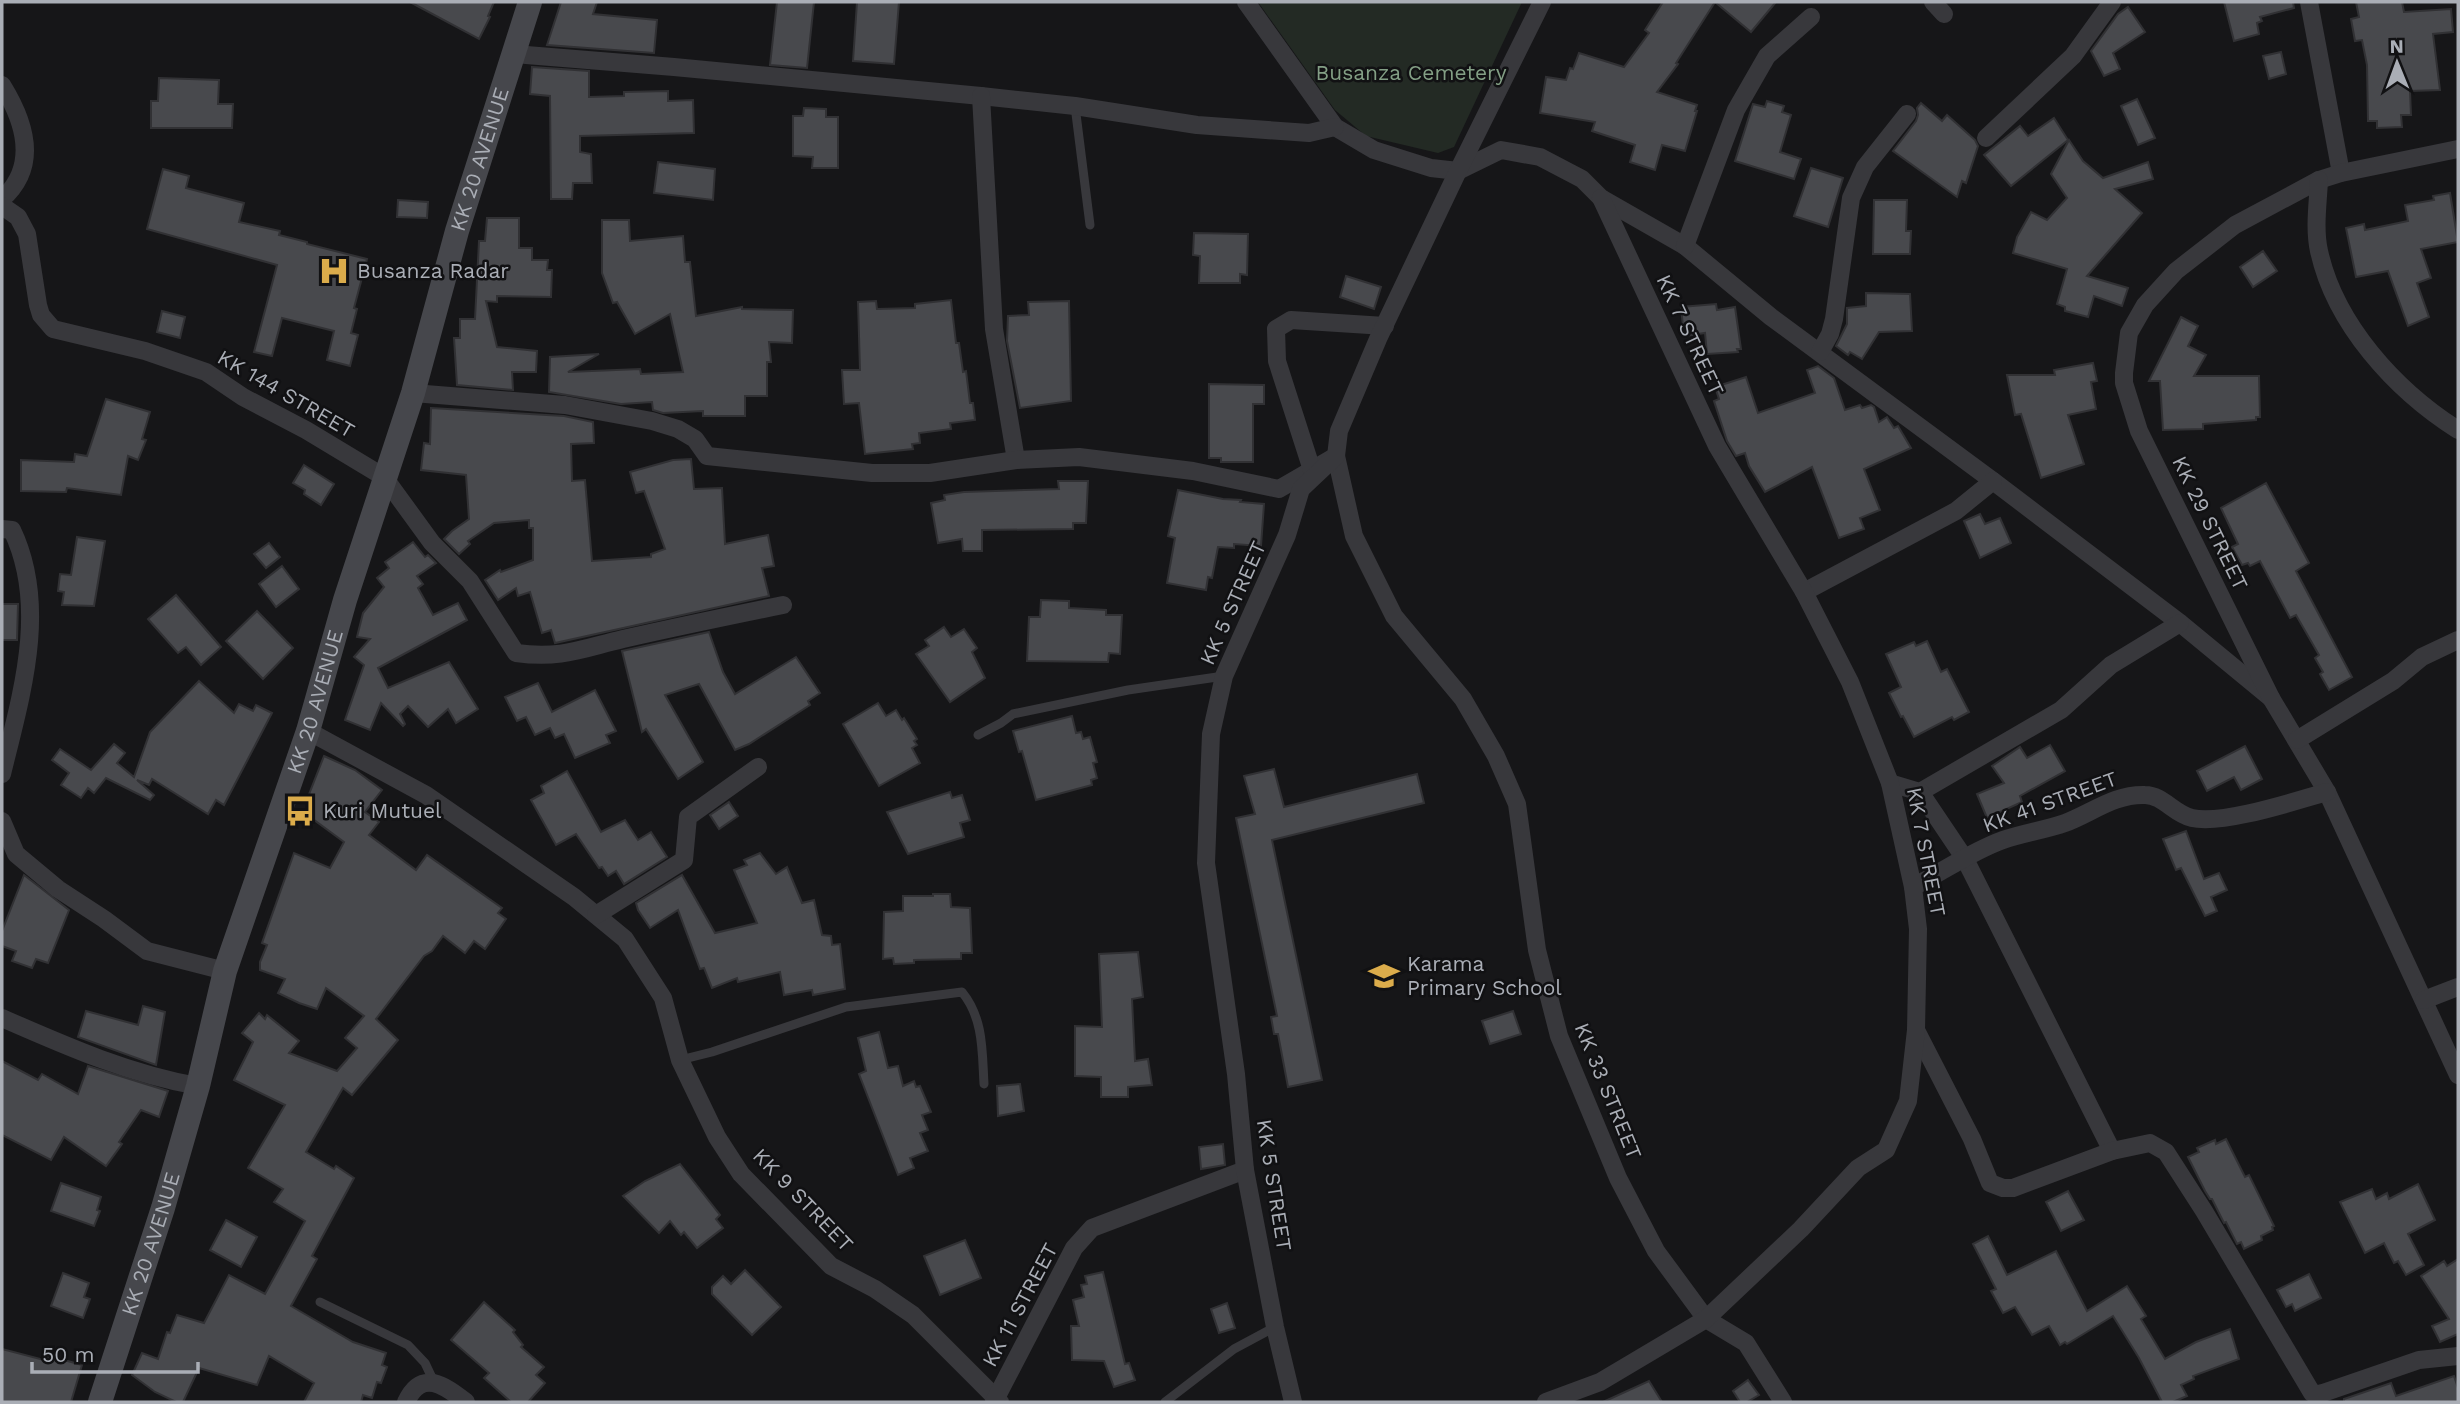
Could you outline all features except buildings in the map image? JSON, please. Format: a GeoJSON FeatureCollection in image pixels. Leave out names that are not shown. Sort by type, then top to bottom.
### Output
{"type":"FeatureCollection","features":[{"type":"Feature","properties":{"kind":"main road","name":"KK 20 AVENUE"},"geometry":{"type":"LineString","coordinates":[[100,1402],[163,1208],[198,1086],[225,971],[308,731],[345,600],[413,393],[457,230],[530,2]]}},
{"type":"Feature","properties":{"kind":"street"},"geometry":{"type":"LineString","coordinates":[[1245,2],[1335,127],[1374,150],[1431,168],[1458,171]]}},
{"type":"Feature","properties":{"kind":"street"},"geometry":{"type":"LineString","coordinates":[[413,393],[565,405],[652,421],[678,429],[695,439],[707,456],[793,466],[872,473],[930,473],[1016,460],[1079,457],[1194,471],[1279,489],[1336,456],[1339,431],[1385,326],[1542,2]]}},
{"type":"Feature","properties":{"kind":"street"},"geometry":{"type":"LineString","coordinates":[[1986,138],[2073,56],[2112,2]]}},
{"type":"Feature","properties":{"kind":"street"},"geometry":{"type":"LineString","coordinates":[[2309,2],[2341,173]]}},
{"type":"Feature","properties":{"kind":"street"},"geometry":{"type":"LineString","coordinates":[[1685,246],[1736,110],[1767,56],[1811,17]]}},
{"type":"Feature","properties":{"kind":"street"},"geometry":{"type":"LineString","coordinates":[[514,54],[981,96],[1075,106],[1198,125],[1309,133],[1335,127]]}},
{"type":"Feature","properties":{"kind":"street"},"geometry":{"type":"LineString","coordinates":[[2,85],[20,121],[27,150],[21,173],[12,190],[2,199]]}},
{"type":"Feature","properties":{"kind":"street"},"geometry":{"type":"LineString","coordinates":[[981,96],[994,330],[1016,460]]}},
{"type":"Feature","properties":{"kind":"street"},"geometry":{"type":"LineString","coordinates":[[1820,352],[1835,319],[1851,198],[1865,167],[1907,114]]}},
{"type":"Feature","properties":{"kind":"street","name":"KK 29 STREET"},"geometry":{"type":"LineString","coordinates":[[2458,149],[2319,180],[2235,225],[2176,271],[2145,305],[2129,333],[2124,373],[2124,383],[2139,431],[2271,698],[2327,792],[2458,1075]]}},
{"type":"Feature","properties":{"kind":"street","name":"KK 7 STREET"},"geometry":{"type":"LineString","coordinates":[[1458,171],[1501,150],[1541,156],[1581,178],[1601,198],[1685,246],[1770,317],[1993,481],[2180,624],[2271,698]]}},
{"type":"Feature","properties":{"kind":"street"},"geometry":{"type":"LineString","coordinates":[[2319,180],[2319,248],[2330,289],[2340,309],[2350,326],[2400,384],[2439,418],[2458,430]]}},
{"type":"Feature","properties":{"kind":"street","name":"KK 7 STREET"},"geometry":{"type":"LineString","coordinates":[[1546,1402],[1600,1382],[1706,1319],[1801,1229],[1858,1168],[1886,1150],[1908,1101],[1916,1030],[1918,929],[1913,887],[1890,783],[1850,682],[1804,592],[1717,446],[1601,198]]}},
{"type":"Feature","properties":{"kind":"street","name":"KK 144 STREET"},"geometry":{"type":"LineString","coordinates":[[2,206],[18,217],[27,234],[38,305],[41,315],[53,329],[145,351],[206,372],[243,397],[306,430],[384,477]]}},
{"type":"Feature","properties":{"kind":"street"},"geometry":{"type":"LineString","coordinates":[[1312,470],[1277,361],[1276,329],[1291,320],[1385,326]]}},
{"type":"Feature","properties":{"kind":"street","name":"KK 5 STREET"},"geometry":{"type":"LineString","coordinates":[[1293,1402],[1275,1327],[1245,1170],[1236,1074],[1206,863],[1211,734],[1224,676],[1287,535],[1301,489],[1336,456]]}},
{"type":"Feature","properties":{"kind":"street","name":"KK 33 STREET"},"geometry":{"type":"LineString","coordinates":[[1336,456],[1353,536],[1394,616],[1464,699],[1496,756],[1517,804],[1537,950],[1559,1036],[1618,1178],[1656,1251],[1706,1319],[1746,1343],[1783,1402]]}},
{"type":"Feature","properties":{"kind":"street"},"geometry":{"type":"LineString","coordinates":[[384,477],[432,543],[470,581],[516,653],[541,656],[574,653],[621,640],[783,605]]}},
{"type":"Feature","properties":{"kind":"street"},"geometry":{"type":"LineString","coordinates":[[1804,592],[1956,511],[1993,481]]}},
{"type":"Feature","properties":{"kind":"street"},"geometry":{"type":"LineString","coordinates":[[2,529],[12,530],[21,550],[30,595],[31,618],[20,698],[2,774]]}},
{"type":"Feature","properties":{"kind":"street"},"geometry":{"type":"LineString","coordinates":[[1920,792],[2061,710],[2111,665],[2180,624]]}},
{"type":"Feature","properties":{"kind":"street"},"geometry":{"type":"LineString","coordinates":[[2297,740],[2393,681],[2422,657],[2458,640]]}},
{"type":"Feature","properties":{"kind":"street","name":"KK 9 STREET"},"geometry":{"type":"LineString","coordinates":[[308,731],[425,795],[574,897],[625,939],[663,998],[680,1060],[717,1137],[741,1174],[831,1266],[875,1289],[913,1315],[997,1401]]}},
{"type":"Feature","properties":{"kind":"street"},"geometry":{"type":"LineString","coordinates":[[596,915],[684,860],[688,817],[758,767]]}},
{"type":"Feature","properties":{"kind":"street"},"geometry":{"type":"LineString","coordinates":[[1890,783],[1920,792],[1965,859],[2112,1151]]}},
{"type":"Feature","properties":{"kind":"street","name":"KK 41 STREET"},"geometry":{"type":"LineString","coordinates":[[1913,887],[2002,840],[2067,822],[2110,801],[2146,794],[2158,798],[2178,813],[2192,819],[2207,819],[2262,810],[2327,792]]}},
{"type":"Feature","properties":{"kind":"street"},"geometry":{"type":"LineString","coordinates":[[2,821],[16,854],[58,889],[147,951],[225,971]]}},
{"type":"Feature","properties":{"kind":"street"},"geometry":{"type":"LineString","coordinates":[[2424,1000],[2458,987]]}},
{"type":"Feature","properties":{"kind":"street"},"geometry":{"type":"LineString","coordinates":[[2,1018],[75,1050],[161,1080],[198,1086]]}},
{"type":"Feature","properties":{"kind":"street"},"geometry":{"type":"LineString","coordinates":[[1916,1030],[1972,1139],[1990,1183],[2003,1188],[2013,1188],[2112,1151],[2150,1143],[2166,1153],[2204,1211],[2312,1393],[2320,1394],[2419,1360],[2458,1356]]}},
{"type":"Feature","properties":{"kind":"street","name":"KK 11 STREET"},"geometry":{"type":"LineString","coordinates":[[997,1401],[1074,1248],[1092,1228],[1245,1170]]}},
{"type":"Feature","properties":{"kind":"street"},"geometry":{"type":"LineString","coordinates":[[406,1402],[416,1387],[434,1382],[444,1385],[466,1402]]}},
{"type":"Feature","properties":{"kind":"lane"},"geometry":{"type":"LineString","coordinates":[[1075,106],[1090,225]]}},
{"type":"Feature","properties":{"kind":"lane"},"geometry":{"type":"LineString","coordinates":[[978,735],[1013,714],[1037,708],[1128,690],[1224,676]]}},
{"type":"Feature","properties":{"kind":"lane"},"geometry":{"type":"LineString","coordinates":[[680,1060],[712,1052],[846,1007],[962,992],[972,1004],[980,1026],[984,1084]]}},
{"type":"Feature","properties":{"kind":"lane"},"geometry":{"type":"LineString","coordinates":[[320,1302],[408,1345],[425,1363],[434,1382]]}},
{"type":"Feature","properties":{"kind":"lane"},"geometry":{"type":"LineString","coordinates":[[1165,1402],[1234,1349],[1275,1327]]}},
{"type":"Feature","properties":{"kind":"green space","name":"Busanza Cemetery"},"geometry":{"type":"Polygon","coordinates":[[[1258,2],[1522,2],[1454,147],[1438,153],[1366,136],[1335,110],[1258,2]]]}},
{"type":"Feature","properties":{"kind":"place","name":"Busanza Radar"},"geometry":{"type":"Point","coordinates":[334,271]}},
{"type":"Feature","properties":{"kind":"place","name":"Kuri Mutuel"},"geometry":{"type":"Point","coordinates":[300,811]}},
{"type":"Feature","properties":{"kind":"place","name":"Karama Primary School"},"geometry":{"type":"Point","coordinates":[1384,976]}}]}
